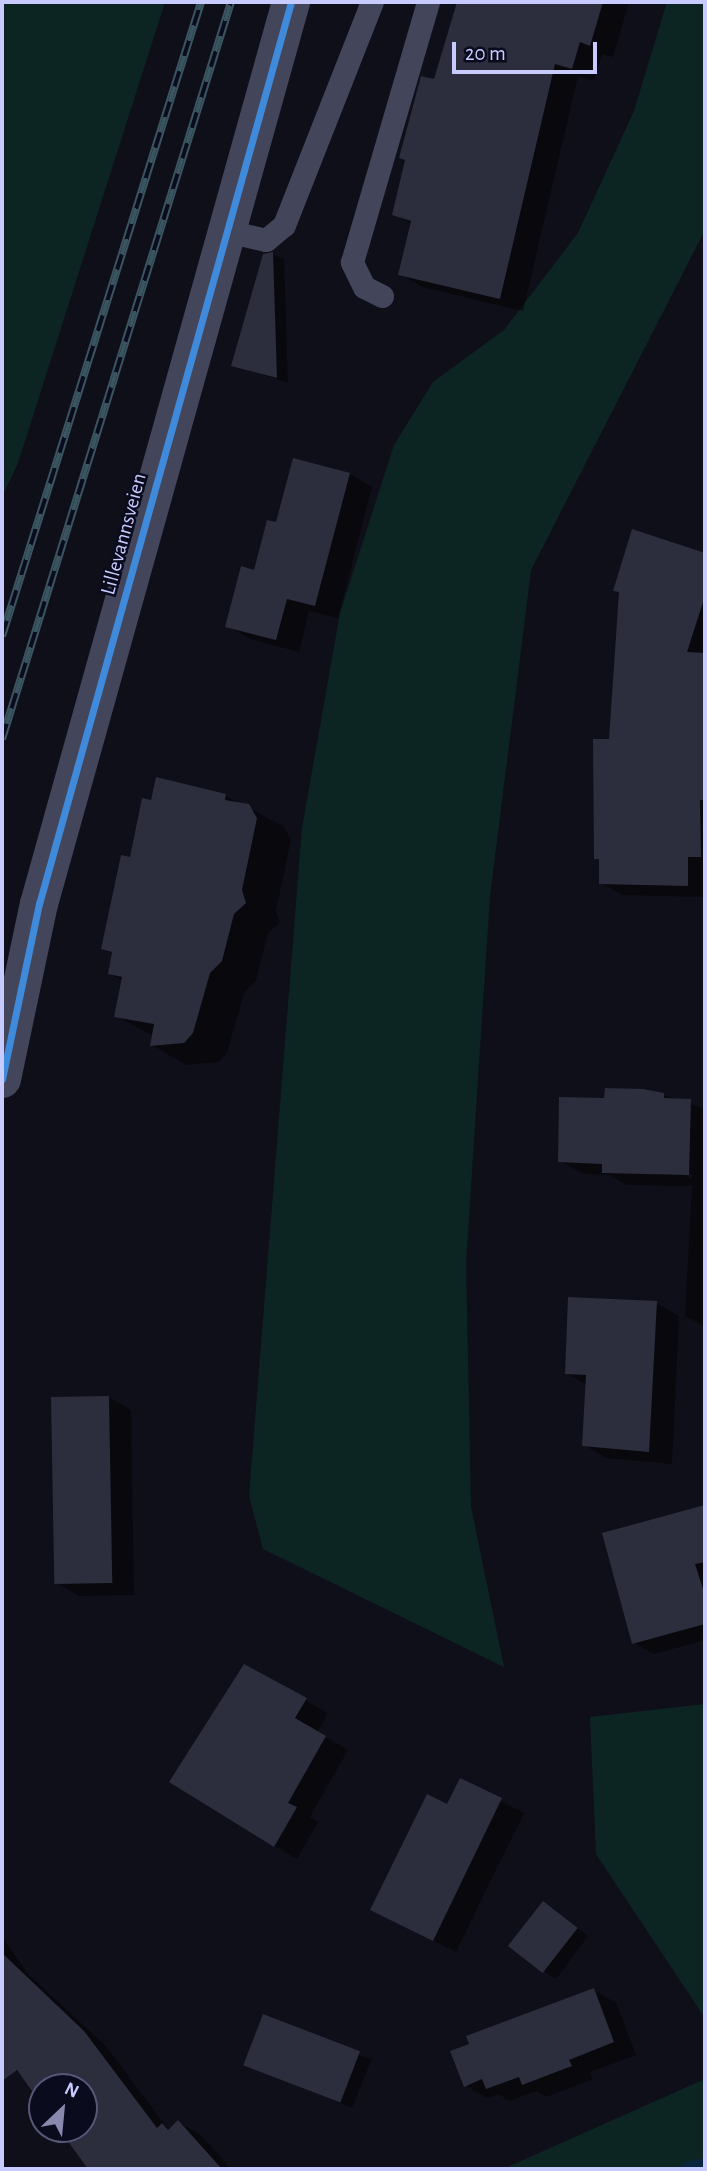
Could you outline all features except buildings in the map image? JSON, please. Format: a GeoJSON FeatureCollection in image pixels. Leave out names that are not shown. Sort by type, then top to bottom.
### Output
{"type":"FeatureCollection","features":[{"type":"Feature","properties":{"kind":"street","name":"Lillevannsveien"},"geometry":{"type":"LineString","coordinates":[[2,1079],[39,904],[291,2]]}},
{"type":"Feature","properties":{"kind":"lane"},"geometry":{"type":"LineString","coordinates":[[226,231],[266,240],[284,225],[372,2]]}},
{"type":"Feature","properties":{"kind":"lane"},"geometry":{"type":"LineString","coordinates":[[382,296],[363,287],[352,262],[428,2]]}},
{"type":"Feature","properties":{"kind":"green space"},"geometry":{"type":"Polygon","coordinates":[[[2,2],[165,2],[18,463],[2,497],[2,2]]]}},
{"type":"Feature","properties":{"kind":"green space"},"geometry":{"type":"Polygon","coordinates":[[[667,2],[705,2],[705,230],[531,570],[490,896],[466,1262],[471,1507],[504,1667],[263,1549],[249,1496],[302,828],[340,613],[394,445],[433,382],[504,330],[578,233],[634,111],[667,2]]]}},
{"type":"Feature","properties":{"kind":"green space"},"geometry":{"type":"Polygon","coordinates":[[[705,1704],[705,2018],[596,1854],[590,1717],[705,1704]]]}},
{"type":"Feature","properties":{"kind":"green space"},"geometry":{"type":"Polygon","coordinates":[[[705,2079],[705,2169],[503,2169],[705,2079]]]}},
{"type":"Feature","properties":{"kind":"waterway"},"geometry":{"type":"LineString","coordinates":[[687,2169],[705,2165]]}},
{"type":"Feature","properties":{"kind":"railway"},"geometry":{"type":"LineString","coordinates":[[2,636],[201,2]]}},
{"type":"Feature","properties":{"kind":"railway"},"geometry":{"type":"LineString","coordinates":[[2,739],[231,2]]}},
{"type":"Feature","properties":{"kind":"cycle path"},"geometry":{"type":"LineString","coordinates":[[2,1079],[39,904],[291,2]]}}]}
